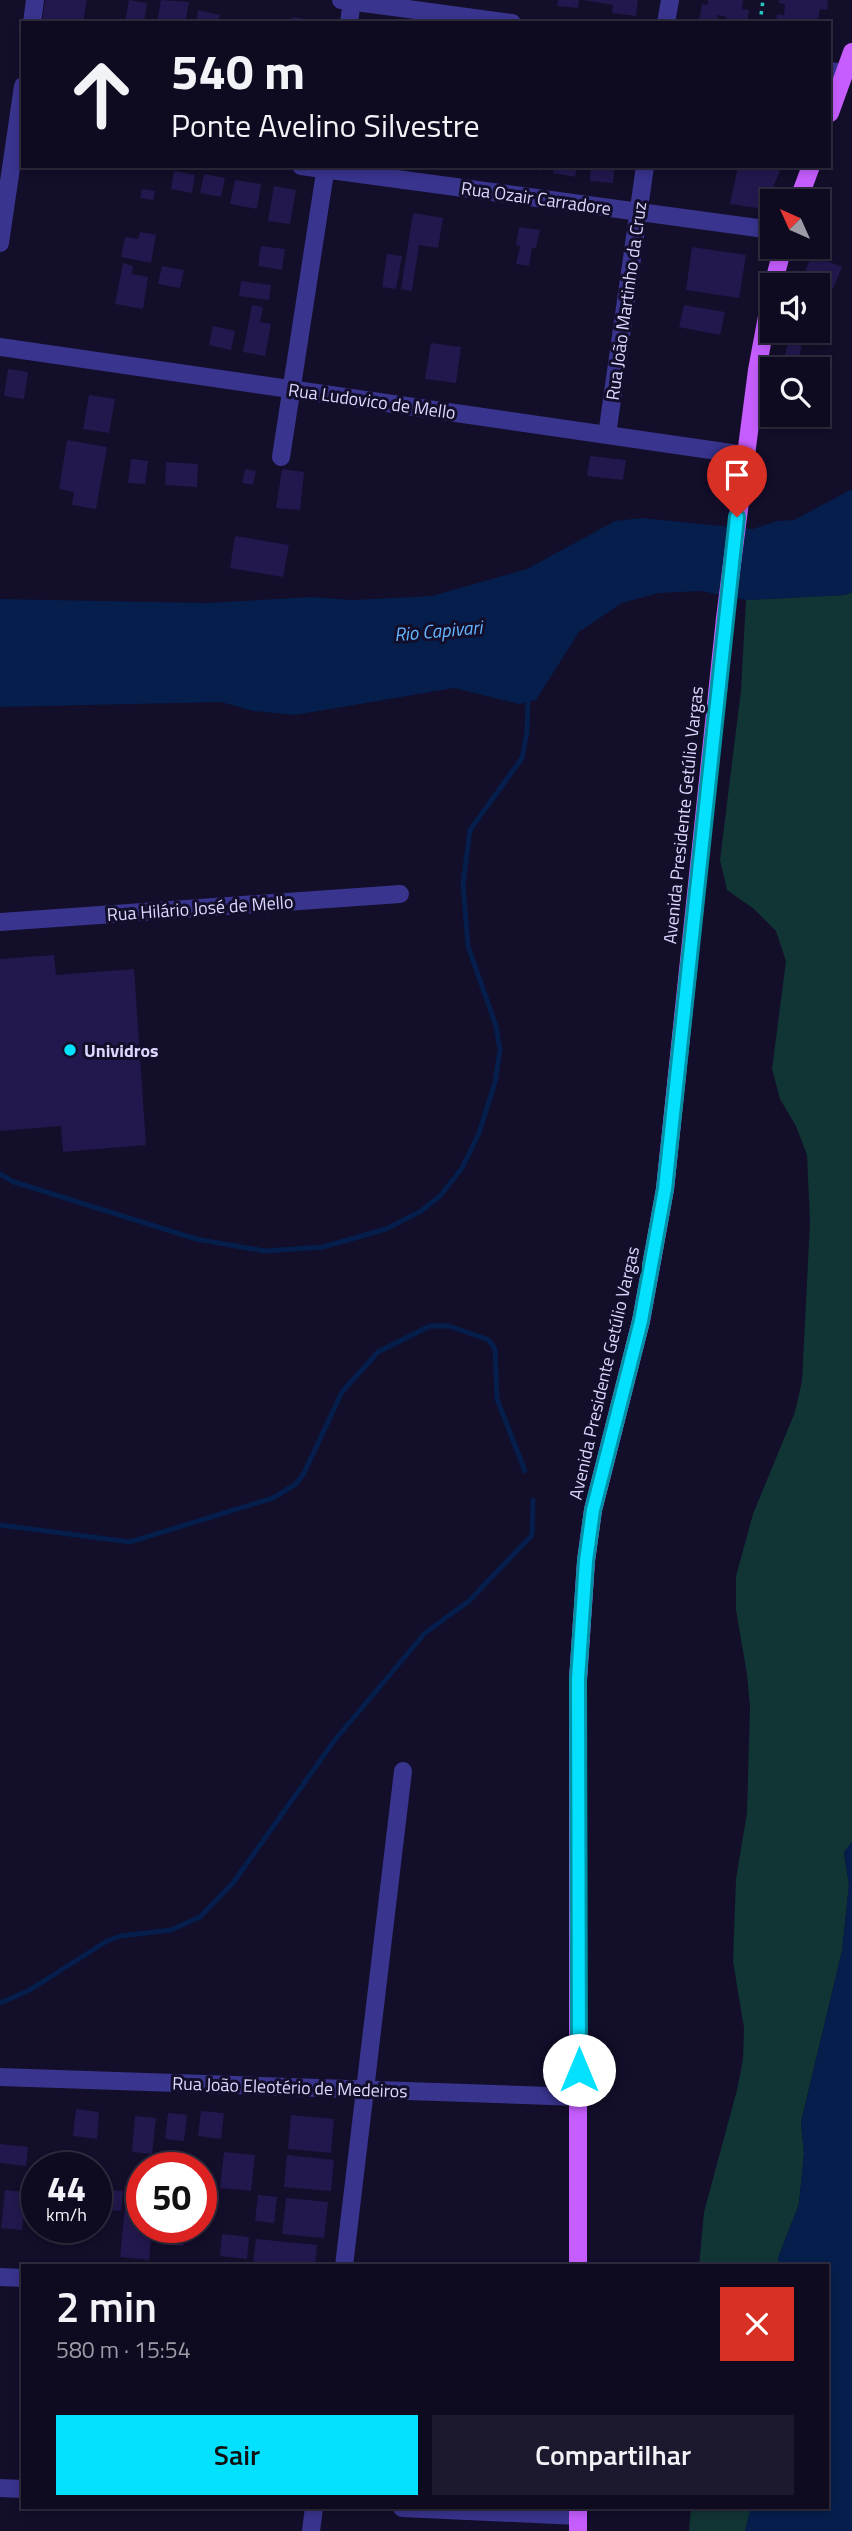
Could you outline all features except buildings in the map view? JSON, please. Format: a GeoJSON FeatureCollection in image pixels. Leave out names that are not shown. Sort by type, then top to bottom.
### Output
{"type":"FeatureCollection","features":[{"type":"Feature","properties":{"kind":"main road"},"geometry":{"type":"LineString","coordinates":[[831,107],[837,72],[852,51]]}},
{"type":"Feature","properties":{"kind":"main road"},"geometry":{"type":"LineString","coordinates":[[802,189],[810,168]]}},
{"type":"Feature","properties":{"kind":"main road","name":"Avenida Presidente Getúlio Vargas"},"geometry":{"type":"LineString","coordinates":[[578,2264],[578,1691],[586,1561],[593,1510],[641,1321],[665,1189],[725,618],[745,455],[763,343]]}},
{"type":"Feature","properties":{"kind":"street"},"geometry":{"type":"LineString","coordinates":[[32,21],[35,0]]}},
{"type":"Feature","properties":{"kind":"street"},"geometry":{"type":"LineString","coordinates":[[666,21],[670,0]]}},
{"type":"Feature","properties":{"kind":"street"},"geometry":{"type":"LineString","coordinates":[[349,21],[348,1],[497,21]]}},
{"type":"Feature","properties":{"kind":"street"},"geometry":{"type":"LineString","coordinates":[[0,243],[13,127],[21,94]]}},
{"type":"Feature","properties":{"kind":"street"},"geometry":{"type":"LineString","coordinates":[[281,457],[326,168]]}},
{"type":"Feature","properties":{"kind":"street","name":"Rua Ozair Carradore"},"geometry":{"type":"LineString","coordinates":[[326,168],[760,228]]}},
{"type":"Feature","properties":{"kind":"street","name":"Rua João Martinho da Cruz"},"geometry":{"type":"LineString","coordinates":[[607,435],[645,168]]}},
{"type":"Feature","properties":{"kind":"street","name":"Rua Ludovico de Mello"},"geometry":{"type":"LineString","coordinates":[[0,346],[745,455]]}},
{"type":"Feature","properties":{"kind":"street","name":"Rua Hilário José de Mello"},"geometry":{"type":"LineString","coordinates":[[0,922],[400,894]]}},
{"type":"Feature","properties":{"kind":"street"},"geometry":{"type":"LineString","coordinates":[[344,2264],[403,1770]]}},
{"type":"Feature","properties":{"kind":"street","name":"Rua João Eleotério de Medeiros"},"geometry":{"type":"LineString","coordinates":[[0,2077],[579,2097]]}},
{"type":"Feature","properties":{"kind":"street"},"geometry":{"type":"LineString","coordinates":[[0,2277],[21,2278]]}},
{"type":"Feature","properties":{"kind":"street"},"geometry":{"type":"LineString","coordinates":[[0,2488],[21,2489]]}},
{"type":"Feature","properties":{"kind":"street"},"geometry":{"type":"LineString","coordinates":[[311,2531],[314,2509]]}},
{"type":"Feature","properties":{"kind":"street"},"geometry":{"type":"LineString","coordinates":[[420,2509],[578,2518]]}},
{"type":"Feature","properties":{"kind":"path"},"geometry":{"type":"LineString","coordinates":[[760,21],[763,0]]}},
{"type":"Feature","properties":{"kind":"green space"},"geometry":{"type":"Polygon","coordinates":[[[852,592],[852,1842],[844,1853],[849,1885],[842,1951],[801,2122],[804,2154],[799,2204],[778,2258],[780,2264],[699,2264],[704,2212],[743,2059],[744,2028],[733,1961],[736,1879],[747,1813],[750,1707],[736,1610],[736,1576],[753,1514],[795,1412],[802,1381],[810,1222],[807,1155],[796,1126],[780,1099],[772,1069],[786,961],[776,931],[754,909],[727,890],[720,860],[741,690],[746,600],[845,595],[852,592]]]}},
{"type":"Feature","properties":{"kind":"green space"},"geometry":{"type":"Polygon","coordinates":[[[691,2509],[751,2509],[745,2531],[689,2531],[691,2509]]]}},
{"type":"Feature","properties":{"kind":"water","name":"Rio Capivari"},"geometry":{"type":"Polygon","coordinates":[[[852,489],[852,592],[845,595],[746,600],[701,591],[659,593],[622,603],[579,632],[536,700],[519,704],[454,688],[295,715],[253,711],[221,702],[0,707],[0,599],[206,603],[312,597],[352,600],[432,596],[527,569],[615,521],[641,518],[753,529],[777,521],[794,520],[852,489]]]}},
{"type":"Feature","properties":{"kind":"water"},"geometry":{"type":"Polygon","coordinates":[[[852,1842],[852,2531],[745,2531],[751,2509],[829,2509],[829,2264],[780,2264],[778,2258],[799,2204],[804,2154],[801,2122],[842,1951],[849,1885],[844,1852],[852,1842]]]}},
{"type":"Feature","properties":{"kind":"waterway"},"geometry":{"type":"LineString","coordinates":[[0,1174],[14,1182],[196,1239],[265,1251],[323,1247],[386,1229],[421,1211],[440,1196],[462,1168],[479,1133],[495,1082],[500,1050],[496,1026],[468,946],[463,884],[470,830],[522,758],[527,732],[528,696]]}},
{"type":"Feature","properties":{"kind":"waterway"},"geometry":{"type":"LineString","coordinates":[[0,1525],[130,1542],[273,1498],[296,1484],[304,1473],[342,1392],[378,1352],[430,1326],[449,1326],[489,1340],[495,1349],[497,1399],[525,1471]]}},
{"type":"Feature","properties":{"kind":"waterway"},"geometry":{"type":"LineString","coordinates":[[0,2003],[28,1991],[107,1941],[121,1936],[171,1930],[200,1917],[233,1883],[334,1741],[425,1633],[469,1601],[532,1535],[533,1500]]}},
{"type":"Feature","properties":{"kind":"place","name":"Unividros"},"geometry":{"type":"Point","coordinates":[70,1050]}},
{"type":"Feature","properties":{"kind":"route"},"geometry":{"type":"LineString","coordinates":[[579,2070],[577,1750],[580,1617],[593,1510],[641,1321],[665,1189],[737,517]]}}]}
